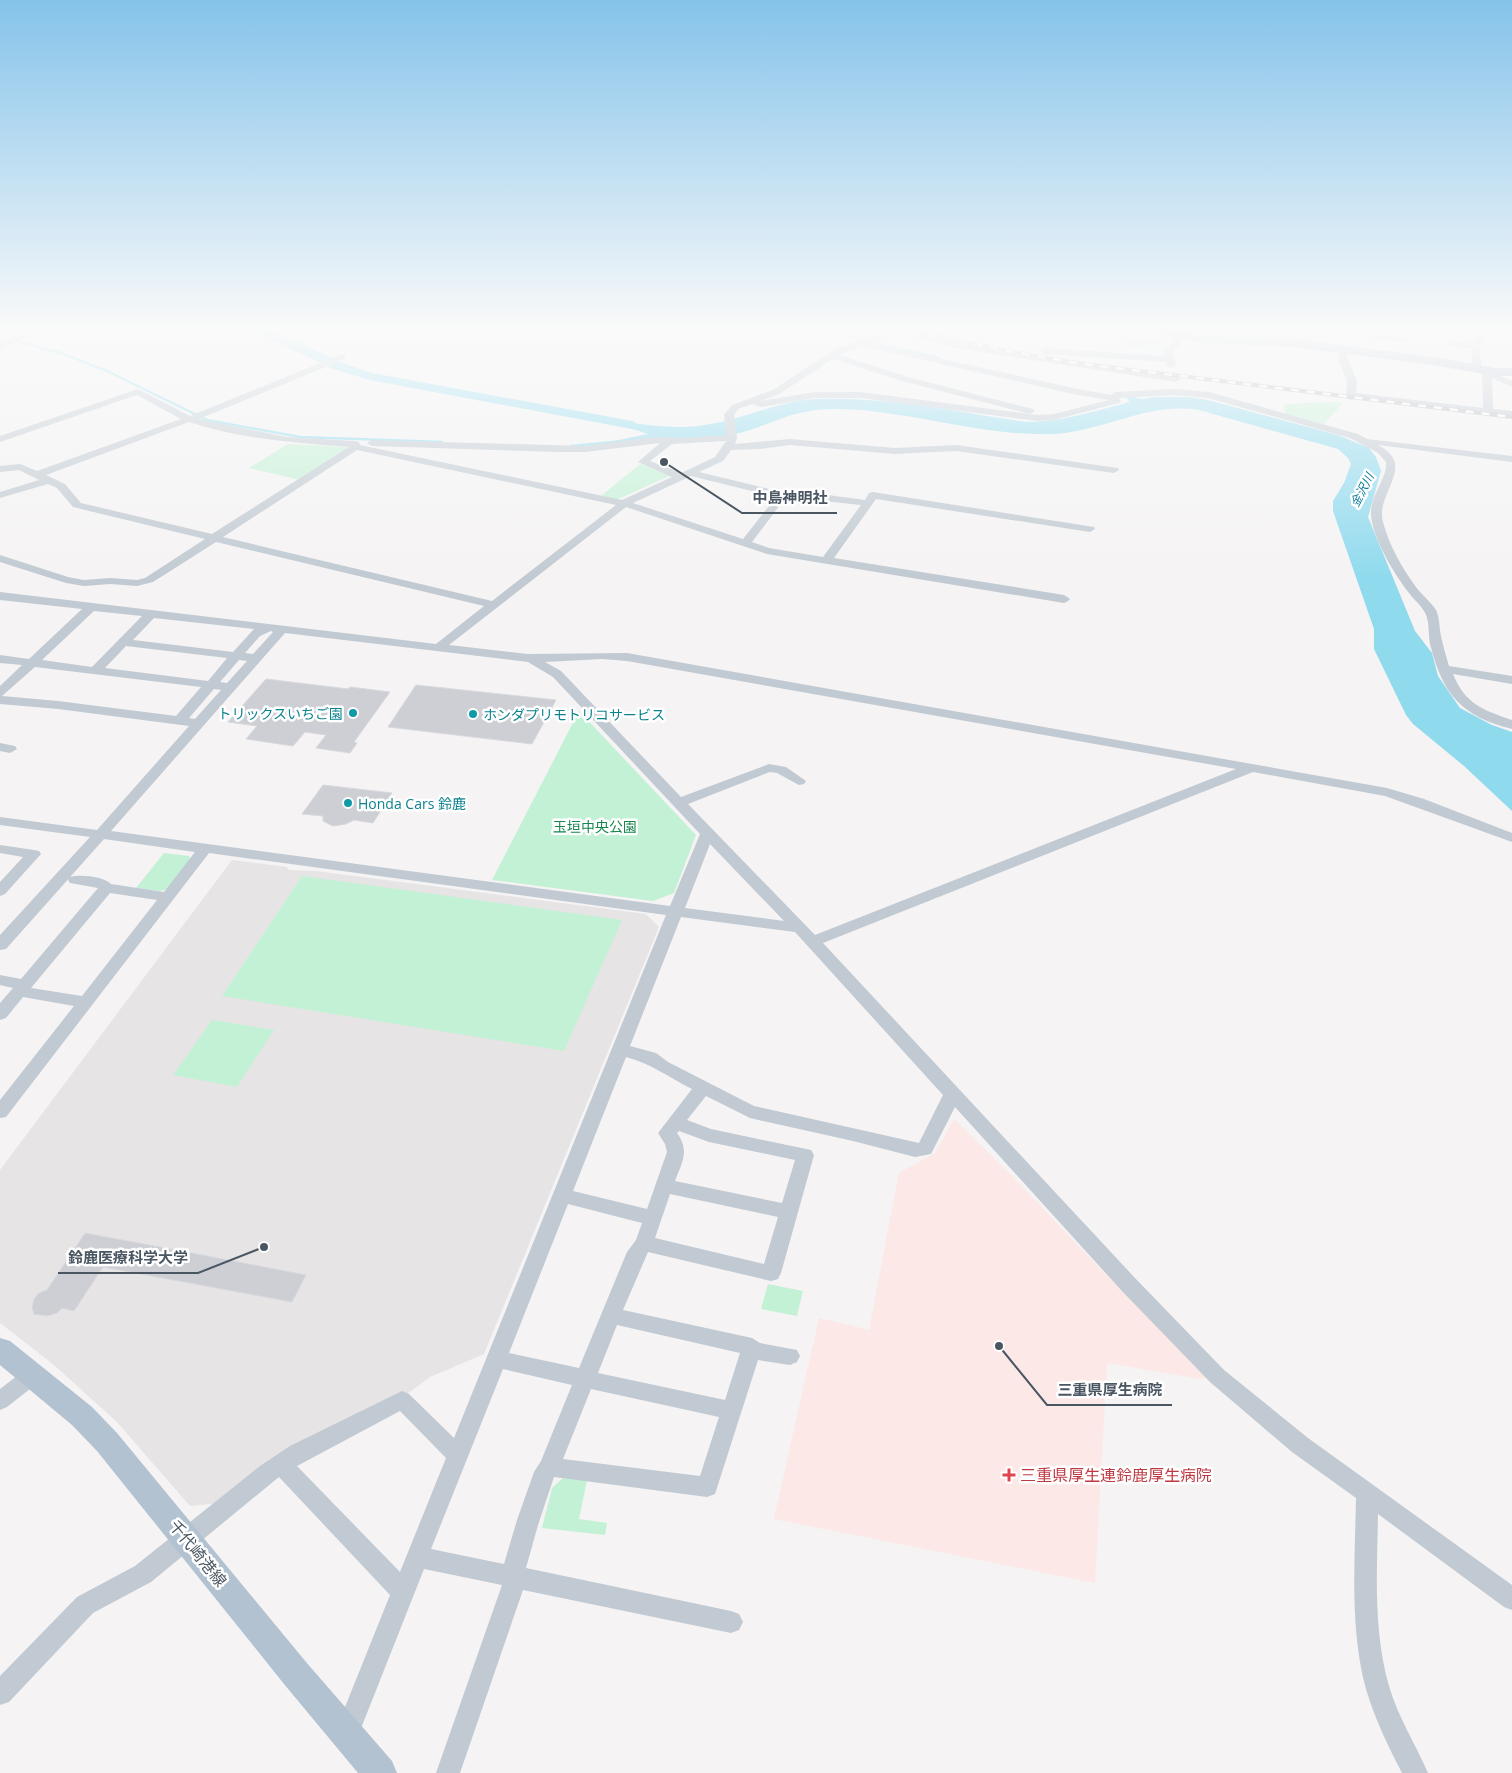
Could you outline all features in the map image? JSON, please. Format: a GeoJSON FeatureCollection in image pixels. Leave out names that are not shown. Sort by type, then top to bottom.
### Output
{"type":"FeatureCollection","features":[{"type":"Feature","properties":{"kind":"main road","name":"千代崎港線"},"geometry":{"type":"LineString","coordinates":[[0,1349],[82,1416],[106,1442],[295,1673],[380,1773]]}},
{"type":"Feature","properties":{"kind":"street"},"geometry":{"type":"LineString","coordinates":[[3,436],[74,413]]}},
{"type":"Feature","properties":{"kind":"street"},"geometry":{"type":"LineString","coordinates":[[177,413],[208,425],[276,438],[355,446],[625,504],[767,551],[1064,599]]}},
{"type":"Feature","properties":{"kind":"street"},"geometry":{"type":"LineString","coordinates":[[37,474],[206,413]]}},
{"type":"Feature","properties":{"kind":"street"},"geometry":{"type":"LineString","coordinates":[[438,648],[625,504],[719,459],[730,442],[730,413]]}},
{"type":"Feature","properties":{"kind":"street"},"geometry":{"type":"LineString","coordinates":[[992,413],[1020,418],[1054,417],[1071,413]]}},
{"type":"Feature","properties":{"kind":"street"},"geometry":{"type":"LineString","coordinates":[[1037,413],[1054,417]]}},
{"type":"Feature","properties":{"kind":"street"},"geometry":{"type":"LineString","coordinates":[[1273,413],[1343,432],[1364,440],[1382,451],[1391,462],[1391,472],[1377,504],[1376,522],[1409,585],[1429,607],[1434,618],[1435,637],[1450,685],[1466,705],[1512,725]]}},
{"type":"Feature","properties":{"kind":"street"},"geometry":{"type":"LineString","coordinates":[[1364,440],[1512,459]]}},
{"type":"Feature","properties":{"kind":"street"},"geometry":{"type":"LineString","coordinates":[[0,558],[66,580],[84,583],[137,583],[149,580],[355,446],[363,443],[585,449],[643,441],[782,444],[790,442],[895,451],[956,448],[1114,470]]}},
{"type":"Feature","properties":{"kind":"street"},"geometry":{"type":"LineString","coordinates":[[669,441],[643,462],[687,475],[783,494],[871,497],[1090,529]]}},
{"type":"Feature","properties":{"kind":"street"},"geometry":{"type":"LineString","coordinates":[[0,469],[20,467],[37,474],[61,486],[77,506],[494,605]]}},
{"type":"Feature","properties":{"kind":"street"},"geometry":{"type":"LineString","coordinates":[[0,495],[49,480]]}},
{"type":"Feature","properties":{"kind":"street"},"geometry":{"type":"LineString","coordinates":[[746,544],[783,494]]}},
{"type":"Feature","properties":{"kind":"street"},"geometry":{"type":"LineString","coordinates":[[826,561],[871,497]]}},
{"type":"Feature","properties":{"kind":"street"},"geometry":{"type":"LineString","coordinates":[[73,605],[104,582]]}},
{"type":"Feature","properties":{"kind":"street"},"geometry":{"type":"LineString","coordinates":[[0,596],[528,658],[552,659],[593,655],[627,657],[1406,796],[1492,832],[1512,838]]}},
{"type":"Feature","properties":{"kind":"street"},"geometry":{"type":"LineString","coordinates":[[0,693],[91,607]]}},
{"type":"Feature","properties":{"kind":"street"},"geometry":{"type":"LineString","coordinates":[[95,671],[151,614]]}},
{"type":"Feature","properties":{"kind":"street"},"geometry":{"type":"LineString","coordinates":[[179,721],[256,633],[275,629]]}},
{"type":"Feature","properties":{"kind":"street"},"geometry":{"type":"LineString","coordinates":[[0,945],[256,658],[275,629]]}},
{"type":"Feature","properties":{"kind":"street"},"geometry":{"type":"LineString","coordinates":[[123,642],[256,658]]}},
{"type":"Feature","properties":{"kind":"street"},"geometry":{"type":"LineString","coordinates":[[528,658],[542,664],[557,674],[706,833],[800,928],[1128,1284],[1218,1376],[1300,1445],[1512,1599]]}},
{"type":"Feature","properties":{"kind":"street"},"geometry":{"type":"LineString","coordinates":[[0,660],[229,687]]}},
{"type":"Feature","properties":{"kind":"street"},"geometry":{"type":"LineString","coordinates":[[1446,669],[1512,680]]}},
{"type":"Feature","properties":{"kind":"street"},"geometry":{"type":"LineString","coordinates":[[0,700],[58,705],[197,723]]}},
{"type":"Feature","properties":{"kind":"street"},"geometry":{"type":"LineString","coordinates":[[678,803],[769,768],[776,768],[799,781]]}},
{"type":"Feature","properties":{"kind":"street"},"geometry":{"type":"LineString","coordinates":[[812,942],[1252,768]]}},
{"type":"Feature","properties":{"kind":"street"},"geometry":{"type":"LineString","coordinates":[[0,821],[800,928]]}},
{"type":"Feature","properties":{"kind":"street"},"geometry":{"type":"LineString","coordinates":[[347,1732],[706,833]]}},
{"type":"Feature","properties":{"kind":"street"},"geometry":{"type":"LineString","coordinates":[[0,849],[34,854],[0,892]]}},
{"type":"Feature","properties":{"kind":"street"},"geometry":{"type":"LineString","coordinates":[[0,1112],[205,849]]}},
{"type":"Feature","properties":{"kind":"street"},"geometry":{"type":"LineString","coordinates":[[75,880],[103,884],[106,888],[168,897]]}},
{"type":"Feature","properties":{"kind":"street"},"geometry":{"type":"LineString","coordinates":[[0,1014],[106,888]]}},
{"type":"Feature","properties":{"kind":"street"},"geometry":{"type":"LineString","coordinates":[[0,980],[22,988],[86,1002]]}},
{"type":"Feature","properties":{"kind":"street"},"geometry":{"type":"LineString","coordinates":[[620,1049],[650,1057],[702,1089],[750,1112],[853,1134],[915,1150],[925,1149],[952,1095]]}},
{"type":"Feature","properties":{"kind":"street"},"geometry":{"type":"LineString","coordinates":[[448,1773],[514,1578],[528,1520],[545,1472],[550,1467],[637,1252],[644,1243],[665,1186],[676,1152],[674,1143],[667,1133],[702,1089]]}},
{"type":"Feature","properties":{"kind":"street"},"geometry":{"type":"LineString","coordinates":[[644,1243],[771,1273],[805,1155],[709,1135],[676,1122]]}},
{"type":"Feature","properties":{"kind":"street"},"geometry":{"type":"LineString","coordinates":[[665,1186],[789,1212]]}},
{"type":"Feature","properties":{"kind":"street"},"geometry":{"type":"LineString","coordinates":[[561,1195],[653,1218]]}},
{"type":"Feature","properties":{"kind":"street"},"geometry":{"type":"LineString","coordinates":[[550,1467],[707,1487],[752,1347],[611,1315]]}},
{"type":"Feature","properties":{"kind":"street"},"geometry":{"type":"LineString","coordinates":[[751,1350],[790,1356]]}},
{"type":"Feature","properties":{"kind":"street"},"geometry":{"type":"LineString","coordinates":[[496,1359],[732,1411]]}},
{"type":"Feature","properties":{"kind":"street"},"geometry":{"type":"LineString","coordinates":[[0,1401],[33,1375]]}},
{"type":"Feature","properties":{"kind":"street"},"geometry":{"type":"LineString","coordinates":[[0,1693],[85,1605],[143,1574],[186,1538],[281,1464],[298,1453],[402,1400],[458,1456]]}},
{"type":"Feature","properties":{"kind":"street"},"geometry":{"type":"LineString","coordinates":[[281,1464],[403,1592]]}},
{"type":"Feature","properties":{"kind":"street"},"geometry":{"type":"LineString","coordinates":[[1367,1495],[1368,1612],[1372,1658],[1377,1684],[1384,1705],[1415,1773]]}},
{"type":"Feature","properties":{"kind":"street"},"geometry":{"type":"LineString","coordinates":[[418,1557],[731,1622]]}},
{"type":"Feature","properties":{"kind":"shaded area"},"geometry":{"type":"Polygon","coordinates":[[[232,860],[287,867],[288,870],[316,871],[646,914],[659,927],[484,1354],[430,1377],[407,1394],[222,1503],[190,1506],[117,1422],[54,1365],[0,1323],[0,1170],[232,860]]]}},
{"type":"Feature","properties":{"kind":"shaded area"},"geometry":{"type":"Polygon","coordinates":[[[954,1119],[1009,1173],[1114,1283],[1217,1376],[1201,1379],[1107,1363],[1095,1583],[774,1519],[819,1318],[869,1330],[899,1173],[935,1153],[954,1119]]]}},
{"type":"Feature","properties":{"kind":"green space"},"geometry":{"type":"Polygon","coordinates":[[[1285,413],[1334,413],[1324,424],[1285,413]]]}},
{"type":"Feature","properties":{"kind":"green space"},"geometry":{"type":"Polygon","coordinates":[[[288,444],[346,447],[348,449],[300,480],[249,468],[288,444]]]}},
{"type":"Feature","properties":{"kind":"green space"},"geometry":{"type":"Polygon","coordinates":[[[640,464],[674,474],[616,500],[601,496],[640,464]]]}},
{"type":"Feature","properties":{"kind":"green space","name":"玉垣中央公園"},"geometry":{"type":"Polygon","coordinates":[[[579,711],[696,835],[674,893],[653,901],[492,880],[579,711]]]}},
{"type":"Feature","properties":{"kind":"green space"},"geometry":{"type":"Polygon","coordinates":[[[164,853],[189,856],[191,860],[168,889],[160,891],[136,888],[164,853]]]}},
{"type":"Feature","properties":{"kind":"green space"},"geometry":{"type":"Polygon","coordinates":[[[302,876],[622,920],[564,1051],[222,996],[302,876]]]}},
{"type":"Feature","properties":{"kind":"green space"},"geometry":{"type":"Polygon","coordinates":[[[212,1020],[274,1030],[237,1087],[173,1075],[212,1020]]]}},
{"type":"Feature","properties":{"kind":"green space"},"geometry":{"type":"Polygon","coordinates":[[[768,1284],[803,1291],[797,1316],[761,1309],[768,1284]]]}},
{"type":"Feature","properties":{"kind":"green space"},"geometry":{"type":"Polygon","coordinates":[[[563,1478],[587,1480],[579,1519],[607,1523],[605,1535],[542,1528],[552,1488],[563,1478]]]}},
{"type":"Feature","properties":{"kind":"water"},"geometry":{"type":"Polygon","coordinates":[[[752,413],[800,413],[735,434],[690,439],[614,441],[648,434],[604,420],[686,427],[728,420],[752,413]]]}},
{"type":"Feature","properties":{"kind":"water"},"geometry":{"type":"Polygon","coordinates":[[[886,413],[966,413],[1027,422],[1088,413],[1146,413],[1073,432],[1027,434],[886,413]]]}},
{"type":"Feature","properties":{"kind":"water"},"geometry":{"type":"Polygon","coordinates":[[[1209,413],[1255,413],[1338,435],[1369,448],[1376,457],[1381,471],[1368,517],[1415,631],[1432,653],[1438,676],[1460,708],[1492,725],[1512,732],[1512,811],[1464,766],[1413,724],[1406,715],[1374,649],[1374,629],[1333,511],[1333,501],[1344,483],[1351,464],[1348,458],[1338,449],[1209,413]]]}},
{"type":"Feature","properties":{"kind":"building"},"geometry":{"type":"Polygon","coordinates":[[[266,679],[390,692],[354,742],[357,743],[350,753],[316,748],[326,735],[305,732],[293,746],[246,739],[257,726],[228,722],[266,679]]]}},
{"type":"Feature","properties":{"kind":"building","name":"ホンダプリモトリコサービス"},"geometry":{"type":"Polygon","coordinates":[[[416,685],[556,700],[532,744],[388,727],[416,685]]]}},
{"type":"Feature","properties":{"kind":"building","name":"Honda Cars 鈴鹿"},"geometry":{"type":"Polygon","coordinates":[[[323,785],[392,793],[373,823],[354,820],[346,824],[333,826],[323,821],[323,816],[302,814],[323,785]]]}},
{"type":"Feature","properties":{"kind":"building"},"geometry":{"type":"Polygon","coordinates":[[[85,1233],[306,1275],[292,1302],[103,1267],[74,1311],[62,1308],[57,1313],[47,1316],[34,1314],[32,1308],[34,1299],[39,1293],[47,1290],[85,1233]]]}},
{"type":"Feature","properties":{"kind":"waterway"},"geometry":{"type":"LineString","coordinates":[[192,413],[207,420],[300,437],[442,442]]}},
{"type":"Feature","properties":{"kind":"waterway","name":"金沢川"},"geometry":{"type":"LineString","coordinates":[[566,413],[632,425]]}},
{"type":"Feature","properties":{"kind":"waterway"},"geometry":{"type":"LineString","coordinates":[[571,446],[634,440]]}},
{"type":"Feature","properties":{"kind":"railway"},"geometry":{"type":"LineString","coordinates":[[1478,413],[1512,417]]}},
{"type":"Feature","properties":{"kind":"place","name":"中島神明社"},"geometry":{"type":"Point","coordinates":[664,462]}},
{"type":"Feature","properties":{"kind":"place","name":"トリックスいちご園"},"geometry":{"type":"Point","coordinates":[353,713]}},
{"type":"Feature","properties":{"kind":"place","name":"ホンダプリモトリコサービス"},"geometry":{"type":"Point","coordinates":[473,714]}},
{"type":"Feature","properties":{"kind":"place","name":"Honda Cars 鈴鹿"},"geometry":{"type":"Point","coordinates":[348,803]}},
{"type":"Feature","properties":{"kind":"place","name":"鈴鹿医療科学大学"},"geometry":{"type":"Point","coordinates":[264,1247]}},
{"type":"Feature","properties":{"kind":"place","name":"三重県厚生病院"},"geometry":{"type":"Point","coordinates":[999,1346]}},
{"type":"Feature","properties":{"kind":"place","name":"三重県厚生連鈴鹿厚生病院"},"geometry":{"type":"Point","coordinates":[1009,1475]}}]}
